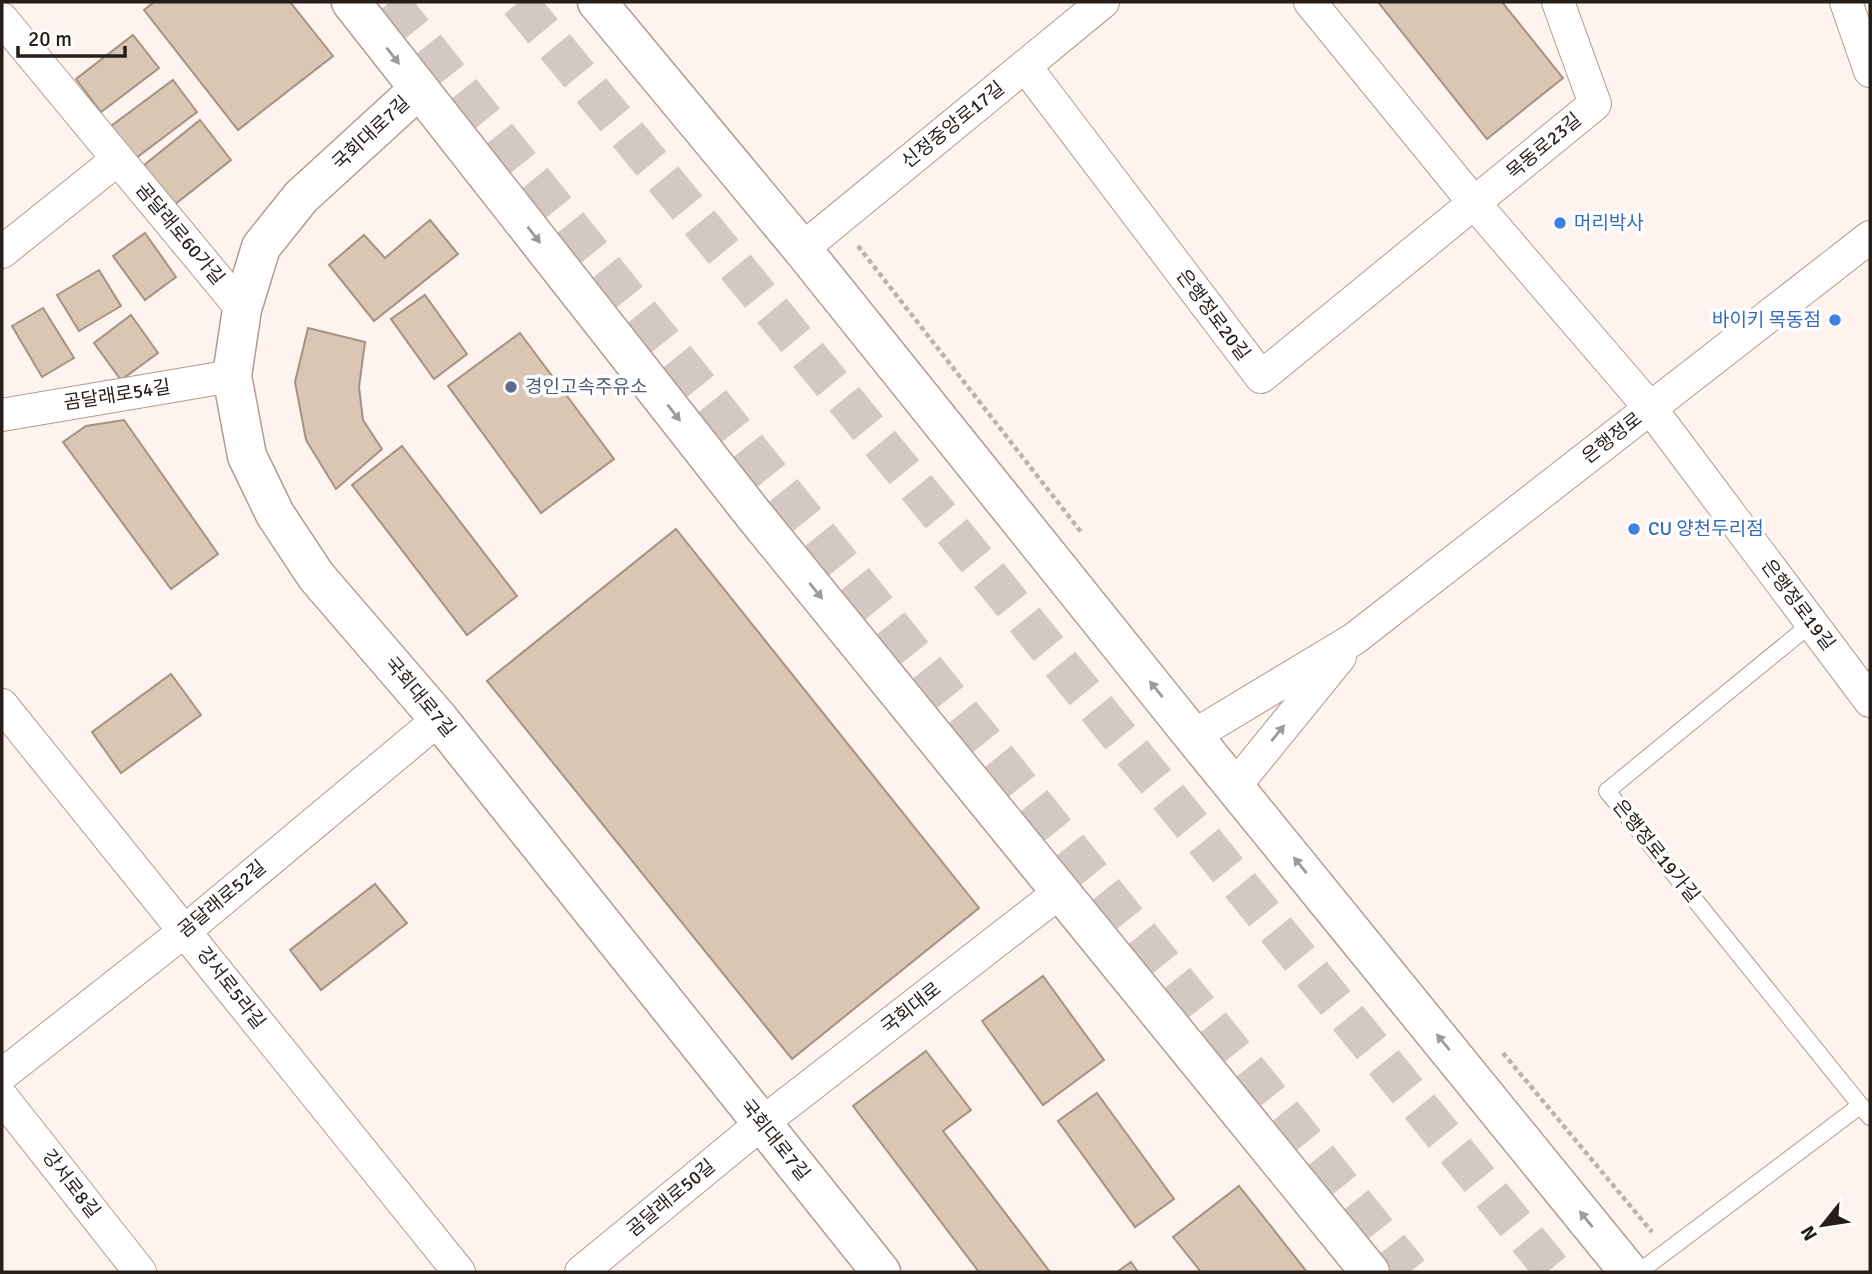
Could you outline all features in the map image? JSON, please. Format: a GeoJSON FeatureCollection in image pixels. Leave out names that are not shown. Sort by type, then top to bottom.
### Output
{"type":"FeatureCollection","features":[{"type":"Feature","properties":{"kind":"main road"},"geometry":{"type":"LineString","coordinates":[[351,2],[754,515],[1370,1272]]}},
{"type":"Feature","properties":{"kind":"main road"},"geometry":{"type":"LineString","coordinates":[[597,2],[802,249],[1629,1272]]}},
{"type":"Feature","properties":{"kind":"main road","name":"국회대로7길"},"geometry":{"type":"LineString","coordinates":[[419,89],[301,197],[261,247],[242,309],[232,376],[247,456],[275,514],[316,576],[439,719],[881,1272]]}},
{"type":"Feature","properties":{"kind":"street","name":"신정중앙로17길"},"geometry":{"type":"LineString","coordinates":[[802,249],[1103,2]]}},
{"type":"Feature","properties":{"kind":"street"},"geometry":{"type":"LineString","coordinates":[[1310,2],[1475,204],[1651,408]]}},
{"type":"Feature","properties":{"kind":"street","name":"목동로23길"},"geometry":{"type":"LineString","coordinates":[[1475,204],[1595,104],[1558,2]]}},
{"type":"Feature","properties":{"kind":"street"},"geometry":{"type":"LineString","coordinates":[[1846,2],[1870,71]]}},
{"type":"Feature","properties":{"kind":"street","name":"곰달래로60가길"},"geometry":{"type":"LineString","coordinates":[[2,19],[12,54],[118,159],[242,309]]}},
{"type":"Feature","properties":{"kind":"street","name":"은행정로20길"},"geometry":{"type":"LineString","coordinates":[[1025,66],[1261,377],[1475,204]]}},
{"type":"Feature","properties":{"kind":"street"},"geometry":{"type":"LineString","coordinates":[[2,252],[118,159]]}},
{"type":"Feature","properties":{"kind":"street","name":"은행정로"},"geometry":{"type":"LineString","coordinates":[[1193,736],[1354,639],[1870,237]]}},
{"type":"Feature","properties":{"kind":"street","name":"곰달래로54길"},"geometry":{"type":"LineString","coordinates":[[2,415],[232,376]]}},
{"type":"Feature","properties":{"kind":"street","name":"은행정로19길"},"geometry":{"type":"LineString","coordinates":[[1651,408],[1870,701]]}},
{"type":"Feature","properties":{"kind":"street","name":"은행정로"},"geometry":{"type":"LineString","coordinates":[[1235,786],[1354,639]]}},
{"type":"Feature","properties":{"kind":"street","name":"강서로5라길"},"geometry":{"type":"LineString","coordinates":[[2,705],[459,1272]]}},
{"type":"Feature","properties":{"kind":"street","name":"곰달래로52길"},"geometry":{"type":"LineString","coordinates":[[2,1075],[186,930],[439,719]]}},
{"type":"Feature","properties":{"kind":"street","name":"국회대로"},"geometry":{"type":"LineString","coordinates":[[762,1123],[1060,892]]}},
{"type":"Feature","properties":{"kind":"street","name":"강서로8길"},"geometry":{"type":"LineString","coordinates":[[2,1097],[139,1272]]}},
{"type":"Feature","properties":{"kind":"street","name":"곰달래로50길"},"geometry":{"type":"LineString","coordinates":[[581,1272],[762,1123]]}},
{"type":"Feature","properties":{"kind":"lane","name":"은행정로19가길"},"geometry":{"type":"LineString","coordinates":[[1812,623],[1607,790],[1866,1111]]}},
{"type":"Feature","properties":{"kind":"lane"},"geometry":{"type":"LineString","coordinates":[[1639,1272],[1866,1111]]}},
{"type":"Feature","properties":{"kind":"path"},"geometry":{"type":"LineString","coordinates":[[837,220],[1084,535]]}},
{"type":"Feature","properties":{"kind":"building"},"geometry":{"type":"Polygon","coordinates":[[[154,2],[290,2],[333,56],[238,130],[144,10],[154,2]]]}},
{"type":"Feature","properties":{"kind":"building"},"geometry":{"type":"Polygon","coordinates":[[[1378,2],[1502,2],[1563,78],[1487,139],[1378,2]]]}},
{"type":"Feature","properties":{"kind":"building"},"geometry":{"type":"Polygon","coordinates":[[[133,35],[159,68],[101,112],[76,79],[133,35]]]}},
{"type":"Feature","properties":{"kind":"building"},"geometry":{"type":"Polygon","coordinates":[[[173,80],[197,112],[136,158],[111,126],[173,80]]]}},
{"type":"Feature","properties":{"kind":"building"},"geometry":{"type":"Polygon","coordinates":[[[200,120],[231,160],[174,205],[143,166],[200,120]]]}},
{"type":"Feature","properties":{"kind":"building"},"geometry":{"type":"Polygon","coordinates":[[[430,220],[458,254],[374,321],[329,265],[364,235],[385,258],[430,220]]]}},
{"type":"Feature","properties":{"kind":"building"},"geometry":{"type":"Polygon","coordinates":[[[145,233],[176,277],[145,300],[113,256],[145,233]]]}},
{"type":"Feature","properties":{"kind":"building"},"geometry":{"type":"Polygon","coordinates":[[[99,270],[121,306],[79,331],[57,295],[99,270]]]}},
{"type":"Feature","properties":{"kind":"building"},"geometry":{"type":"Polygon","coordinates":[[[425,295],[467,354],[434,379],[391,319],[425,295]]]}},
{"type":"Feature","properties":{"kind":"building"},"geometry":{"type":"Polygon","coordinates":[[[43,308],[74,358],[42,377],[12,326],[43,308]]]}},
{"type":"Feature","properties":{"kind":"building"},"geometry":{"type":"Polygon","coordinates":[[[131,315],[158,353],[121,380],[94,343],[131,315]]]}},
{"type":"Feature","properties":{"kind":"building"},"geometry":{"type":"Polygon","coordinates":[[[308,328],[365,342],[359,387],[363,420],[382,449],[336,489],[306,440],[295,382],[308,328]]]}},
{"type":"Feature","properties":{"kind":"building"},"geometry":{"type":"Polygon","coordinates":[[[520,333],[614,459],[541,513],[448,386],[520,333]]]}},
{"type":"Feature","properties":{"kind":"building"},"geometry":{"type":"Polygon","coordinates":[[[124,420],[218,554],[171,589],[63,442],[86,426],[124,420]]]}},
{"type":"Feature","properties":{"kind":"building"},"geometry":{"type":"Polygon","coordinates":[[[402,446],[517,596],[467,635],[352,485],[402,446]]]}},
{"type":"Feature","properties":{"kind":"building"},"geometry":{"type":"Polygon","coordinates":[[[676,529],[979,908],[792,1059],[487,681],[676,529]]]}},
{"type":"Feature","properties":{"kind":"building"},"geometry":{"type":"Polygon","coordinates":[[[171,674],[201,715],[121,773],[92,732],[171,674]]]}},
{"type":"Feature","properties":{"kind":"building"},"geometry":{"type":"Polygon","coordinates":[[[375,884],[407,923],[321,990],[290,950],[375,884]]]}},
{"type":"Feature","properties":{"kind":"building"},"geometry":{"type":"Polygon","coordinates":[[[1043,976],[1104,1060],[1043,1105],[982,1021],[1043,976]]]}},
{"type":"Feature","properties":{"kind":"building"},"geometry":{"type":"Polygon","coordinates":[[[926,1051],[971,1110],[943,1131],[1050,1272],[979,1272],[853,1106],[926,1051]]]}},
{"type":"Feature","properties":{"kind":"building"},"geometry":{"type":"Polygon","coordinates":[[[1097,1093],[1174,1199],[1135,1227],[1058,1121],[1097,1093]]]}},
{"type":"Feature","properties":{"kind":"building"},"geometry":{"type":"Polygon","coordinates":[[[1239,1186],[1307,1272],[1201,1272],[1173,1237],[1239,1186]]]}},
{"type":"Feature","properties":{"kind":"building"},"geometry":{"type":"Polygon","coordinates":[[[1131,1262],[1138,1272],[1117,1272],[1131,1262]]]}},
{"type":"Feature","properties":{"kind":"tunnel"},"geometry":{"type":"LineString","coordinates":[[390,2],[1410,1272]]}},
{"type":"Feature","properties":{"kind":"tunnel"},"geometry":{"type":"LineString","coordinates":[[519,2],[1554,1272]]}},
{"type":"Feature","properties":{"kind":"place","name":"머리박사"},"geometry":{"type":"Point","coordinates":[1560,223]}},
{"type":"Feature","properties":{"kind":"place","name":"바이키 목동점"},"geometry":{"type":"Point","coordinates":[1835,320]}},
{"type":"Feature","properties":{"kind":"place","name":"경인고속주유소"},"geometry":{"type":"Point","coordinates":[511,387]}},
{"type":"Feature","properties":{"kind":"place","name":"CU 양천두리점"},"geometry":{"type":"Point","coordinates":[1634,529]}}]}
